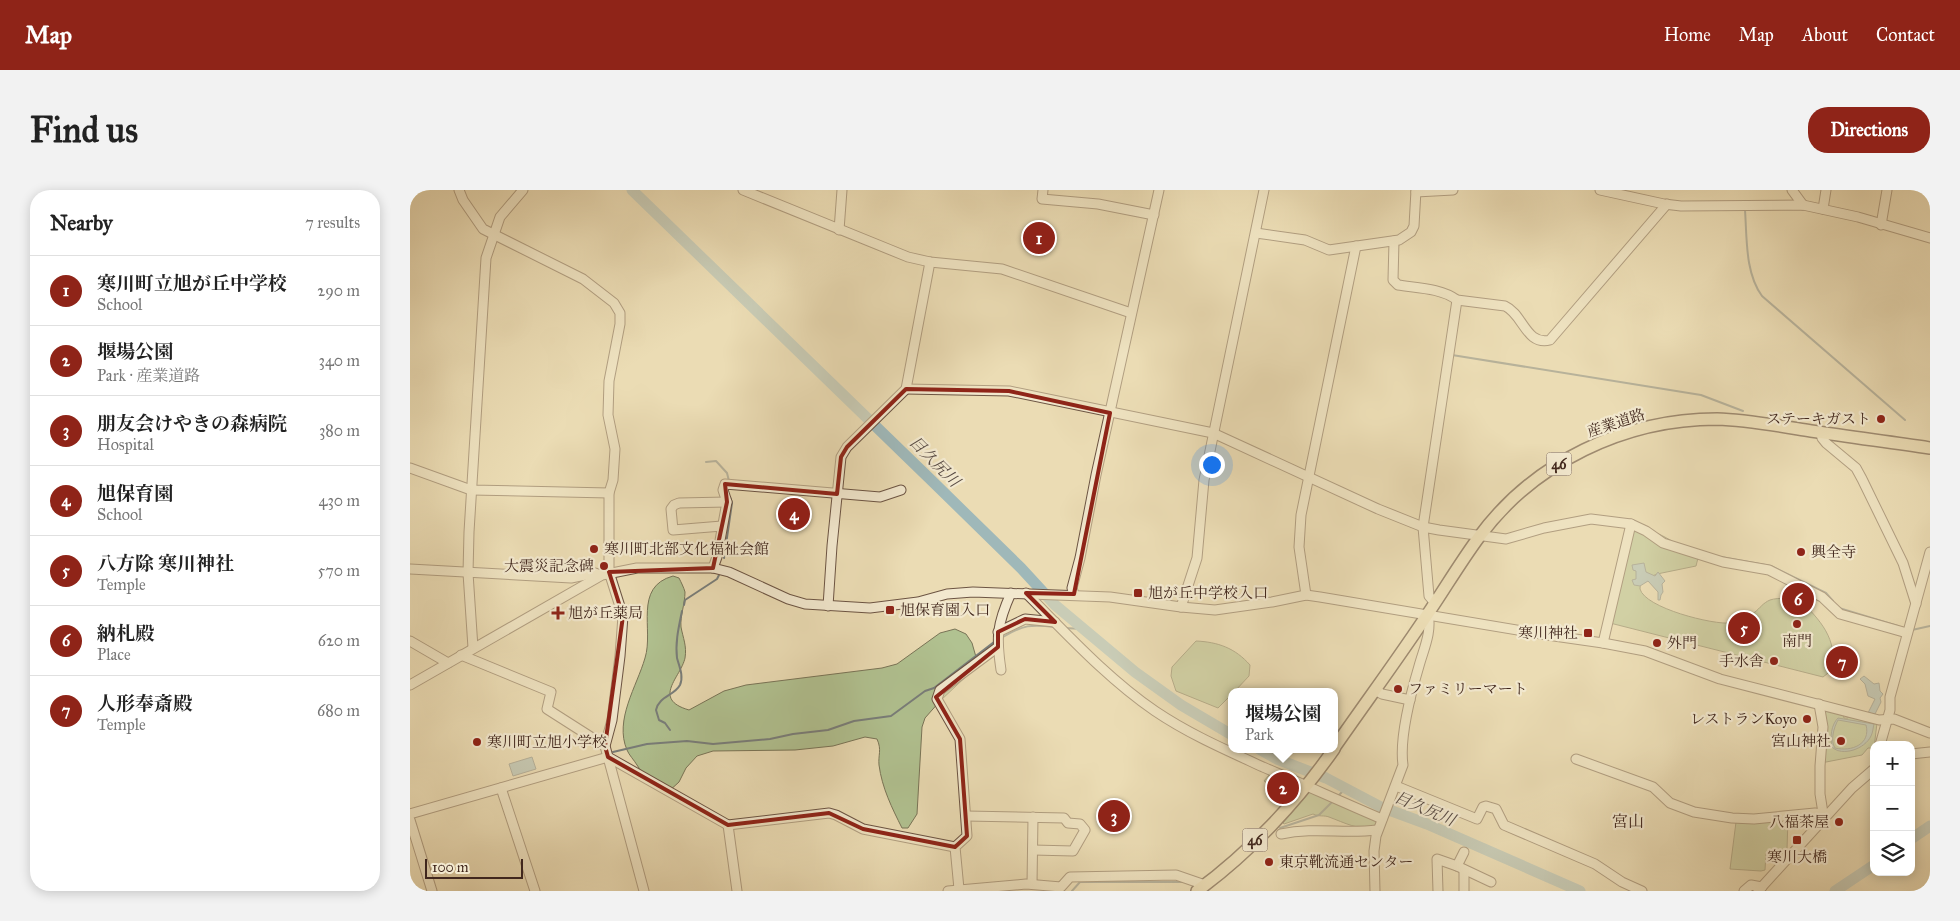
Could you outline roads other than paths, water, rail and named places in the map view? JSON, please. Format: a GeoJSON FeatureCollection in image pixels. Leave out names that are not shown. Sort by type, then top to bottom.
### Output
{"type":"FeatureCollection","features":[{"type":"Feature","properties":{"kind":"main road","name":"産業道路"},"geometry":{"type":"LineString","coordinates":[[1338,743],[1480,536],[1510,501],[1547,471],[1583,450],[1630,431],[1680,421],[1718,420],[1752,422],[1930,448]]}},
{"type":"Feature","properties":{"kind":"main road","name":"産業道路"},"geometry":{"type":"LineString","coordinates":[[1307,785],[1331,753]]}},
{"type":"Feature","properties":{"kind":"main road","name":"46"},"geometry":{"type":"LineString","coordinates":[[1201,888],[1238,858],[1307,785]]}},
{"type":"Feature","properties":{"kind":"street"},"geometry":{"type":"LineString","coordinates":[[460,190],[463,200],[484,229],[583,279],[614,303],[620,313],[620,324],[609,381],[608,415],[614,449],[613,480],[609,493],[606,573],[623,616],[613,711],[605,746],[644,891]]}},
{"type":"Feature","properties":{"kind":"street"},"geometry":{"type":"LineString","coordinates":[[473,648],[468,573],[483,285],[486,258],[500,217],[523,190]]}},
{"type":"Feature","properties":{"kind":"street"},"geometry":{"type":"LineString","coordinates":[[743,190],[908,257],[930,262],[1002,269],[1131,313]]}},
{"type":"Feature","properties":{"kind":"street"},"geometry":{"type":"LineString","coordinates":[[839,230],[842,190]]}},
{"type":"Feature","properties":{"kind":"street"},"geometry":{"type":"LineString","coordinates":[[1043,190],[1042,199],[1098,204],[1154,215]]}},
{"type":"Feature","properties":{"kind":"street"},"geometry":{"type":"LineString","coordinates":[[1070,594],[1080,558],[1131,313],[1159,190]]}},
{"type":"Feature","properties":{"kind":"street"},"geometry":{"type":"LineString","coordinates":[[1181,607],[1197,558],[1202,493],[1264,190]]}},
{"type":"Feature","properties":{"kind":"street"},"geometry":{"type":"LineString","coordinates":[[1256,233],[1294,238],[1329,250],[1399,240],[1412,232],[1416,191],[1453,190]]}},
{"type":"Feature","properties":{"kind":"street"},"geometry":{"type":"LineString","coordinates":[[1600,190],[1681,206],[1803,205],[1930,238]]}},
{"type":"Feature","properties":{"kind":"street"},"geometry":{"type":"LineString","coordinates":[[1792,190],[1803,205]]}},
{"type":"Feature","properties":{"kind":"street"},"geometry":{"type":"LineString","coordinates":[[1823,209],[1826,190]]}},
{"type":"Feature","properties":{"kind":"street"},"geometry":{"type":"LineString","coordinates":[[1881,225],[1887,190]]}},
{"type":"Feature","properties":{"kind":"street"},"geometry":{"type":"LineString","coordinates":[[1394,241],[1393,280],[1398,286],[1428,290],[1451,296],[1457,300],[1505,306],[1512,309],[1529,334],[1546,341],[1550,340],[1667,204]]}},
{"type":"Feature","properties":{"kind":"street"},"geometry":{"type":"LineString","coordinates":[[1306,595],[1300,547],[1301,515],[1356,246]]}},
{"type":"Feature","properties":{"kind":"street"},"geometry":{"type":"LineString","coordinates":[[828,606],[841,457],[847,447],[906,389],[930,262]]}},
{"type":"Feature","properties":{"kind":"street"},"geometry":{"type":"LineString","coordinates":[[1435,603],[1429,596],[1423,527],[1457,300]]}},
{"type":"Feature","properties":{"kind":"street"},"geometry":{"type":"LineString","coordinates":[[906,389],[1009,391],[1213,433],[1378,509],[1423,527],[1506,540],[1544,528],[1591,519],[1631,524],[1646,530],[1663,543],[1723,562],[1769,570],[1822,597],[1840,614],[1907,633]]}},
{"type":"Feature","properties":{"kind":"street"},"geometry":{"type":"LineString","coordinates":[[1822,432],[1822,438],[1826,443],[1856,468],[1903,563],[1916,604]]}},
{"type":"Feature","properties":{"kind":"street"},"geometry":{"type":"LineString","coordinates":[[410,468],[471,490],[609,493]]}},
{"type":"Feature","properties":{"kind":"street"},"geometry":{"type":"LineString","coordinates":[[713,568],[717,557],[727,502],[723,490],[725,484],[880,497],[902,490]]}},
{"type":"Feature","properties":{"kind":"street"},"geometry":{"type":"LineString","coordinates":[[722,526],[673,530],[672,509],[674,505],[679,503],[727,502]]}},
{"type":"Feature","properties":{"kind":"street"},"geometry":{"type":"LineString","coordinates":[[1603,642],[1631,524]]}},
{"type":"Feature","properties":{"kind":"street"},"geometry":{"type":"LineString","coordinates":[[1881,741],[1890,710],[1890,697],[1930,552]]}},
{"type":"Feature","properties":{"kind":"street"},"geometry":{"type":"LineString","coordinates":[[410,569],[571,578],[637,568],[713,568],[729,572],[788,599],[805,604],[828,606],[887,607],[947,594],[973,592],[1070,594],[1215,610],[1233,609],[1306,595],[1547,635],[1603,642],[1644,651],[1720,679],[1879,720],[1894,719],[1930,733]]}},
{"type":"Feature","properties":{"kind":"street"},"geometry":{"type":"LineString","coordinates":[[410,685],[606,573]]}},
{"type":"Feature","properties":{"kind":"street"},"geometry":{"type":"LineString","coordinates":[[1001,670],[998,632],[1001,614],[1011,593]]}},
{"type":"Feature","properties":{"kind":"street"},"geometry":{"type":"LineString","coordinates":[[1027,593],[1115,681],[1185,730],[1228,749]]}},
{"type":"Feature","properties":{"kind":"street"},"geometry":{"type":"LineString","coordinates":[[1375,891],[1374,851],[1377,830],[1403,765],[1401,754],[1410,700],[1429,632],[1428,614]]}},
{"type":"Feature","properties":{"kind":"street"},"geometry":{"type":"LineString","coordinates":[[998,632],[1024,619],[1055,622]]}},
{"type":"Feature","properties":{"kind":"street"},"geometry":{"type":"LineString","coordinates":[[410,641],[448,663]]}},
{"type":"Feature","properties":{"kind":"street"},"geometry":{"type":"LineString","coordinates":[[955,847],[968,836],[960,739],[937,699],[940,690],[998,647]]}},
{"type":"Feature","properties":{"kind":"street"},"geometry":{"type":"LineString","coordinates":[[461,655],[551,692],[547,709],[605,746]]}},
{"type":"Feature","properties":{"kind":"street"},"geometry":{"type":"LineString","coordinates":[[1375,690],[1382,694],[1410,700]]}},
{"type":"Feature","properties":{"kind":"street"},"geometry":{"type":"LineString","coordinates":[[1820,704],[1823,727],[1820,759],[1820,794],[1824,814]]}},
{"type":"Feature","properties":{"kind":"street"},"geometry":{"type":"LineString","coordinates":[[1915,754],[1930,752]]}},
{"type":"Feature","properties":{"kind":"street"},"geometry":{"type":"LineString","coordinates":[[1236,753],[1336,799],[1383,817]]}},
{"type":"Feature","properties":{"kind":"street"},"geometry":{"type":"LineString","coordinates":[[410,814],[608,757],[728,825],[829,813],[863,829],[955,847]]}},
{"type":"Feature","properties":{"kind":"street"},"geometry":{"type":"LineString","coordinates":[[1576,759],[1652,787],[1670,803],[1694,812],[1754,819],[1824,814]]}},
{"type":"Feature","properties":{"kind":"street"},"geometry":{"type":"LineString","coordinates":[[1744,891],[1751,885],[1761,890],[1824,814],[1870,771]]}},
{"type":"Feature","properties":{"kind":"street"},"geometry":{"type":"LineString","coordinates":[[1395,786],[1477,819],[1483,807],[1496,809],[1504,825],[1595,864],[1622,882],[1642,891]]}},
{"type":"Feature","properties":{"kind":"street"},"geometry":{"type":"LineString","coordinates":[[501,788],[533,890]]}},
{"type":"Feature","properties":{"kind":"street"},"geometry":{"type":"LineString","coordinates":[[966,816],[1064,818],[1068,823],[1080,824],[1085,830],[1073,851],[1033,850]]}},
{"type":"Feature","properties":{"kind":"street"},"geometry":{"type":"LineString","coordinates":[[1029,886],[1033,850],[1033,818]]}},
{"type":"Feature","properties":{"kind":"street"},"geometry":{"type":"LineString","coordinates":[[410,820],[432,891]]}},
{"type":"Feature","properties":{"kind":"street"},"geometry":{"type":"LineString","coordinates":[[728,825],[737,891]]}},
{"type":"Feature","properties":{"kind":"street"},"geometry":{"type":"LineString","coordinates":[[1281,834],[1310,830],[1362,832],[1377,830]]}},
{"type":"Feature","properties":{"kind":"street"},"geometry":{"type":"LineString","coordinates":[[955,847],[960,889]]}},
{"type":"Feature","properties":{"kind":"street"},"geometry":{"type":"LineString","coordinates":[[1464,852],[1460,868],[1464,891]]}},
{"type":"Feature","properties":{"kind":"street"},"geometry":{"type":"LineString","coordinates":[[1438,891],[1437,860],[1491,882]]}},
{"type":"Feature","properties":{"kind":"street"},"geometry":{"type":"LineString","coordinates":[[948,891],[1029,886],[1061,887],[1070,877],[1176,875],[1201,888]]}},
{"type":"Feature","properties":{"kind":"water"},"geometry":{"type":"Polygon","coordinates":[[[1644,563],[1646,572],[1655,576],[1658,572],[1665,581],[1662,584],[1663,592],[1660,600],[1658,600],[1658,592],[1648,581],[1640,586],[1634,585],[1632,580],[1636,579],[1636,571],[1633,570],[1632,565],[1644,563]]]}},
{"type":"Feature","properties":{"kind":"water"},"geometry":{"type":"Polygon","coordinates":[[[1864,676],[1874,684],[1879,683],[1880,691],[1883,694],[1875,714],[1868,713],[1875,699],[1868,696],[1865,684],[1860,679],[1864,676]]]}},
{"type":"Feature","properties":{"kind":"water"},"geometry":{"type":"Polygon","coordinates":[[[1838,718],[1874,724],[1872,734],[1868,741],[1859,748],[1847,751],[1836,750],[1832,747],[1831,739],[1832,728],[1838,718]],[[1838,720],[1833,738],[1835,748],[1848,749],[1859,745],[1866,737],[1866,725],[1838,720]]]}},
{"type":"Feature","properties":{"kind":"water"},"geometry":{"type":"Polygon","coordinates":[[[532,757],[536,769],[513,776],[509,764],[532,757]]]}},
{"type":"Feature","properties":{"kind":"waterway","name":"目久尻川"},"geometry":{"type":"LineString","coordinates":[[632,190],[1021,568],[1055,605],[1135,672],[1181,705],[1228,733]]}},
{"type":"Feature","properties":{"kind":"waterway"},"geometry":{"type":"LineString","coordinates":[[1745,210],[1752,277],[1762,296],[1905,420]]}},
{"type":"Feature","properties":{"kind":"waterway"},"geometry":{"type":"LineString","coordinates":[[1452,355],[1701,395],[1743,411]]}},
{"type":"Feature","properties":{"kind":"waterway"},"geometry":{"type":"LineString","coordinates":[[706,462],[716,461],[727,473],[729,481]]}},
{"type":"Feature","properties":{"kind":"waterway"},"geometry":{"type":"LineString","coordinates":[[724,558],[732,503],[730,497]]}},
{"type":"Feature","properties":{"kind":"waterway"},"geometry":{"type":"LineString","coordinates":[[1721,557],[1771,566],[1826,593],[1833,601]]}},
{"type":"Feature","properties":{"kind":"waterway"},"geometry":{"type":"LineString","coordinates":[[684,605],[685,600],[717,579],[719,575]]}},
{"type":"Feature","properties":{"kind":"waterway"},"geometry":{"type":"LineString","coordinates":[[1839,608],[1898,626]]}},
{"type":"Feature","properties":{"kind":"waterway"},"geometry":{"type":"LineString","coordinates":[[670,730],[665,723],[659,720],[656,710],[660,702],[674,692],[681,682],[677,646],[682,611]]}},
{"type":"Feature","properties":{"kind":"waterway"},"geometry":{"type":"LineString","coordinates":[[1003,637],[1028,626],[1055,627]]}},
{"type":"Feature","properties":{"kind":"waterway"},"geometry":{"type":"LineString","coordinates":[[1912,630],[1930,626]]}},
{"type":"Feature","properties":{"kind":"waterway"},"geometry":{"type":"LineString","coordinates":[[1064,628],[1084,629]]}},
{"type":"Feature","properties":{"kind":"waterway"},"geometry":{"type":"LineString","coordinates":[[613,752],[647,744],[687,741],[713,744],[770,739],[828,730],[854,721],[891,716],[925,691],[934,688],[994,642]]}},
{"type":"Feature","properties":{"kind":"waterway","name":"目久尻川"},"geometry":{"type":"LineString","coordinates":[[1266,753],[1326,778],[1381,807],[1427,824],[1580,891]]}},
{"type":"Feature","properties":{"kind":"waterway"},"geometry":{"type":"LineString","coordinates":[[1338,796],[1346,788]]}},
{"type":"Feature","properties":{"kind":"waterway"},"geometry":{"type":"LineString","coordinates":[[1280,828],[1319,815],[1333,801]]}},
{"type":"Feature","properties":{"kind":"waterway","name":"目久尻川"},"geometry":{"type":"LineString","coordinates":[[1915,836],[1930,826]]}},
{"type":"Feature","properties":{"kind":"waterway","name":"目久尻川"},"geometry":{"type":"LineString","coordinates":[[1835,891],[1870,868]]}},
{"type":"Feature","properties":{"kind":"waterway"},"geometry":{"type":"LineString","coordinates":[[1072,891],[1080,882],[1183,882]]}},
{"type":"Feature","properties":{"kind":"place","name":"寒川町立旭が丘中学校"},"geometry":{"type":"Point","coordinates":[1039,238]}},
{"type":"Feature","properties":{"kind":"place","name":"ステーキガスト"},"geometry":{"type":"Point","coordinates":[1881,419]}},
{"type":"Feature","properties":{"kind":"place","name":"旭保育園"},"geometry":{"type":"Point","coordinates":[794,514]}},
{"type":"Feature","properties":{"kind":"place","name":"寒川町北部文化福祉会館"},"geometry":{"type":"Point","coordinates":[594,549]}},
{"type":"Feature","properties":{"kind":"place","name":"興全寺"},"geometry":{"type":"Point","coordinates":[1801,552]}},
{"type":"Feature","properties":{"kind":"place","name":"大震災記念碑"},"geometry":{"type":"Point","coordinates":[604,566]}},
{"type":"Feature","properties":{"kind":"place","name":"旭が丘中学校入口"},"geometry":{"type":"Point","coordinates":[1138,593]}},
{"type":"Feature","properties":{"kind":"place","name":"納札殿"},"geometry":{"type":"Point","coordinates":[1798,599]}},
{"type":"Feature","properties":{"kind":"place","name":"旭保育園入口"},"geometry":{"type":"Point","coordinates":[890,610]}},
{"type":"Feature","properties":{"kind":"place","name":"旭が丘薬局"},"geometry":{"type":"Point","coordinates":[558,613]}},
{"type":"Feature","properties":{"kind":"place","name":"南門"},"geometry":{"type":"Point","coordinates":[1797,624]}},
{"type":"Feature","properties":{"kind":"place","name":"八方除 寒川神社"},"geometry":{"type":"Point","coordinates":[1744,628]}},
{"type":"Feature","properties":{"kind":"place","name":"寒川神社"},"geometry":{"type":"Point","coordinates":[1588,633]}},
{"type":"Feature","properties":{"kind":"place","name":"外門"},"geometry":{"type":"Point","coordinates":[1657,643]}},
{"type":"Feature","properties":{"kind":"place","name":"手水舎"},"geometry":{"type":"Point","coordinates":[1774,661]}},
{"type":"Feature","properties":{"kind":"place","name":"人形奉斎殿"},"geometry":{"type":"Point","coordinates":[1842,662]}},
{"type":"Feature","properties":{"kind":"place","name":"ファミリーマート"},"geometry":{"type":"Point","coordinates":[1398,689]}},
{"type":"Feature","properties":{"kind":"place","name":"レストランKoyo"},"geometry":{"type":"Point","coordinates":[1807,719]}},
{"type":"Feature","properties":{"kind":"place","name":"宮山神社"},"geometry":{"type":"Point","coordinates":[1841,741]}},
{"type":"Feature","properties":{"kind":"place","name":"寒川町立旭小学校"},"geometry":{"type":"Point","coordinates":[477,742]}},
{"type":"Feature","properties":{"kind":"place","name":"堰場公園"},"geometry":{"type":"Point","coordinates":[1283,788]}},
{"type":"Feature","properties":{"kind":"place","name":"朋友会けやきの森病院"},"geometry":{"type":"Point","coordinates":[1114,816]}},
{"type":"Feature","properties":{"kind":"place","name":"八福茶屋"},"geometry":{"type":"Point","coordinates":[1839,822]}},
{"type":"Feature","properties":{"kind":"place","name":"寒川大橋"},"geometry":{"type":"Point","coordinates":[1797,840]}},
{"type":"Feature","properties":{"kind":"place","name":"東京靴流通センター"},"geometry":{"type":"Point","coordinates":[1269,862]}},
{"type":"Feature","properties":{"kind":"district","name":"宮山"},"geometry":{"type":"Point","coordinates":[1628,821]}}]}
